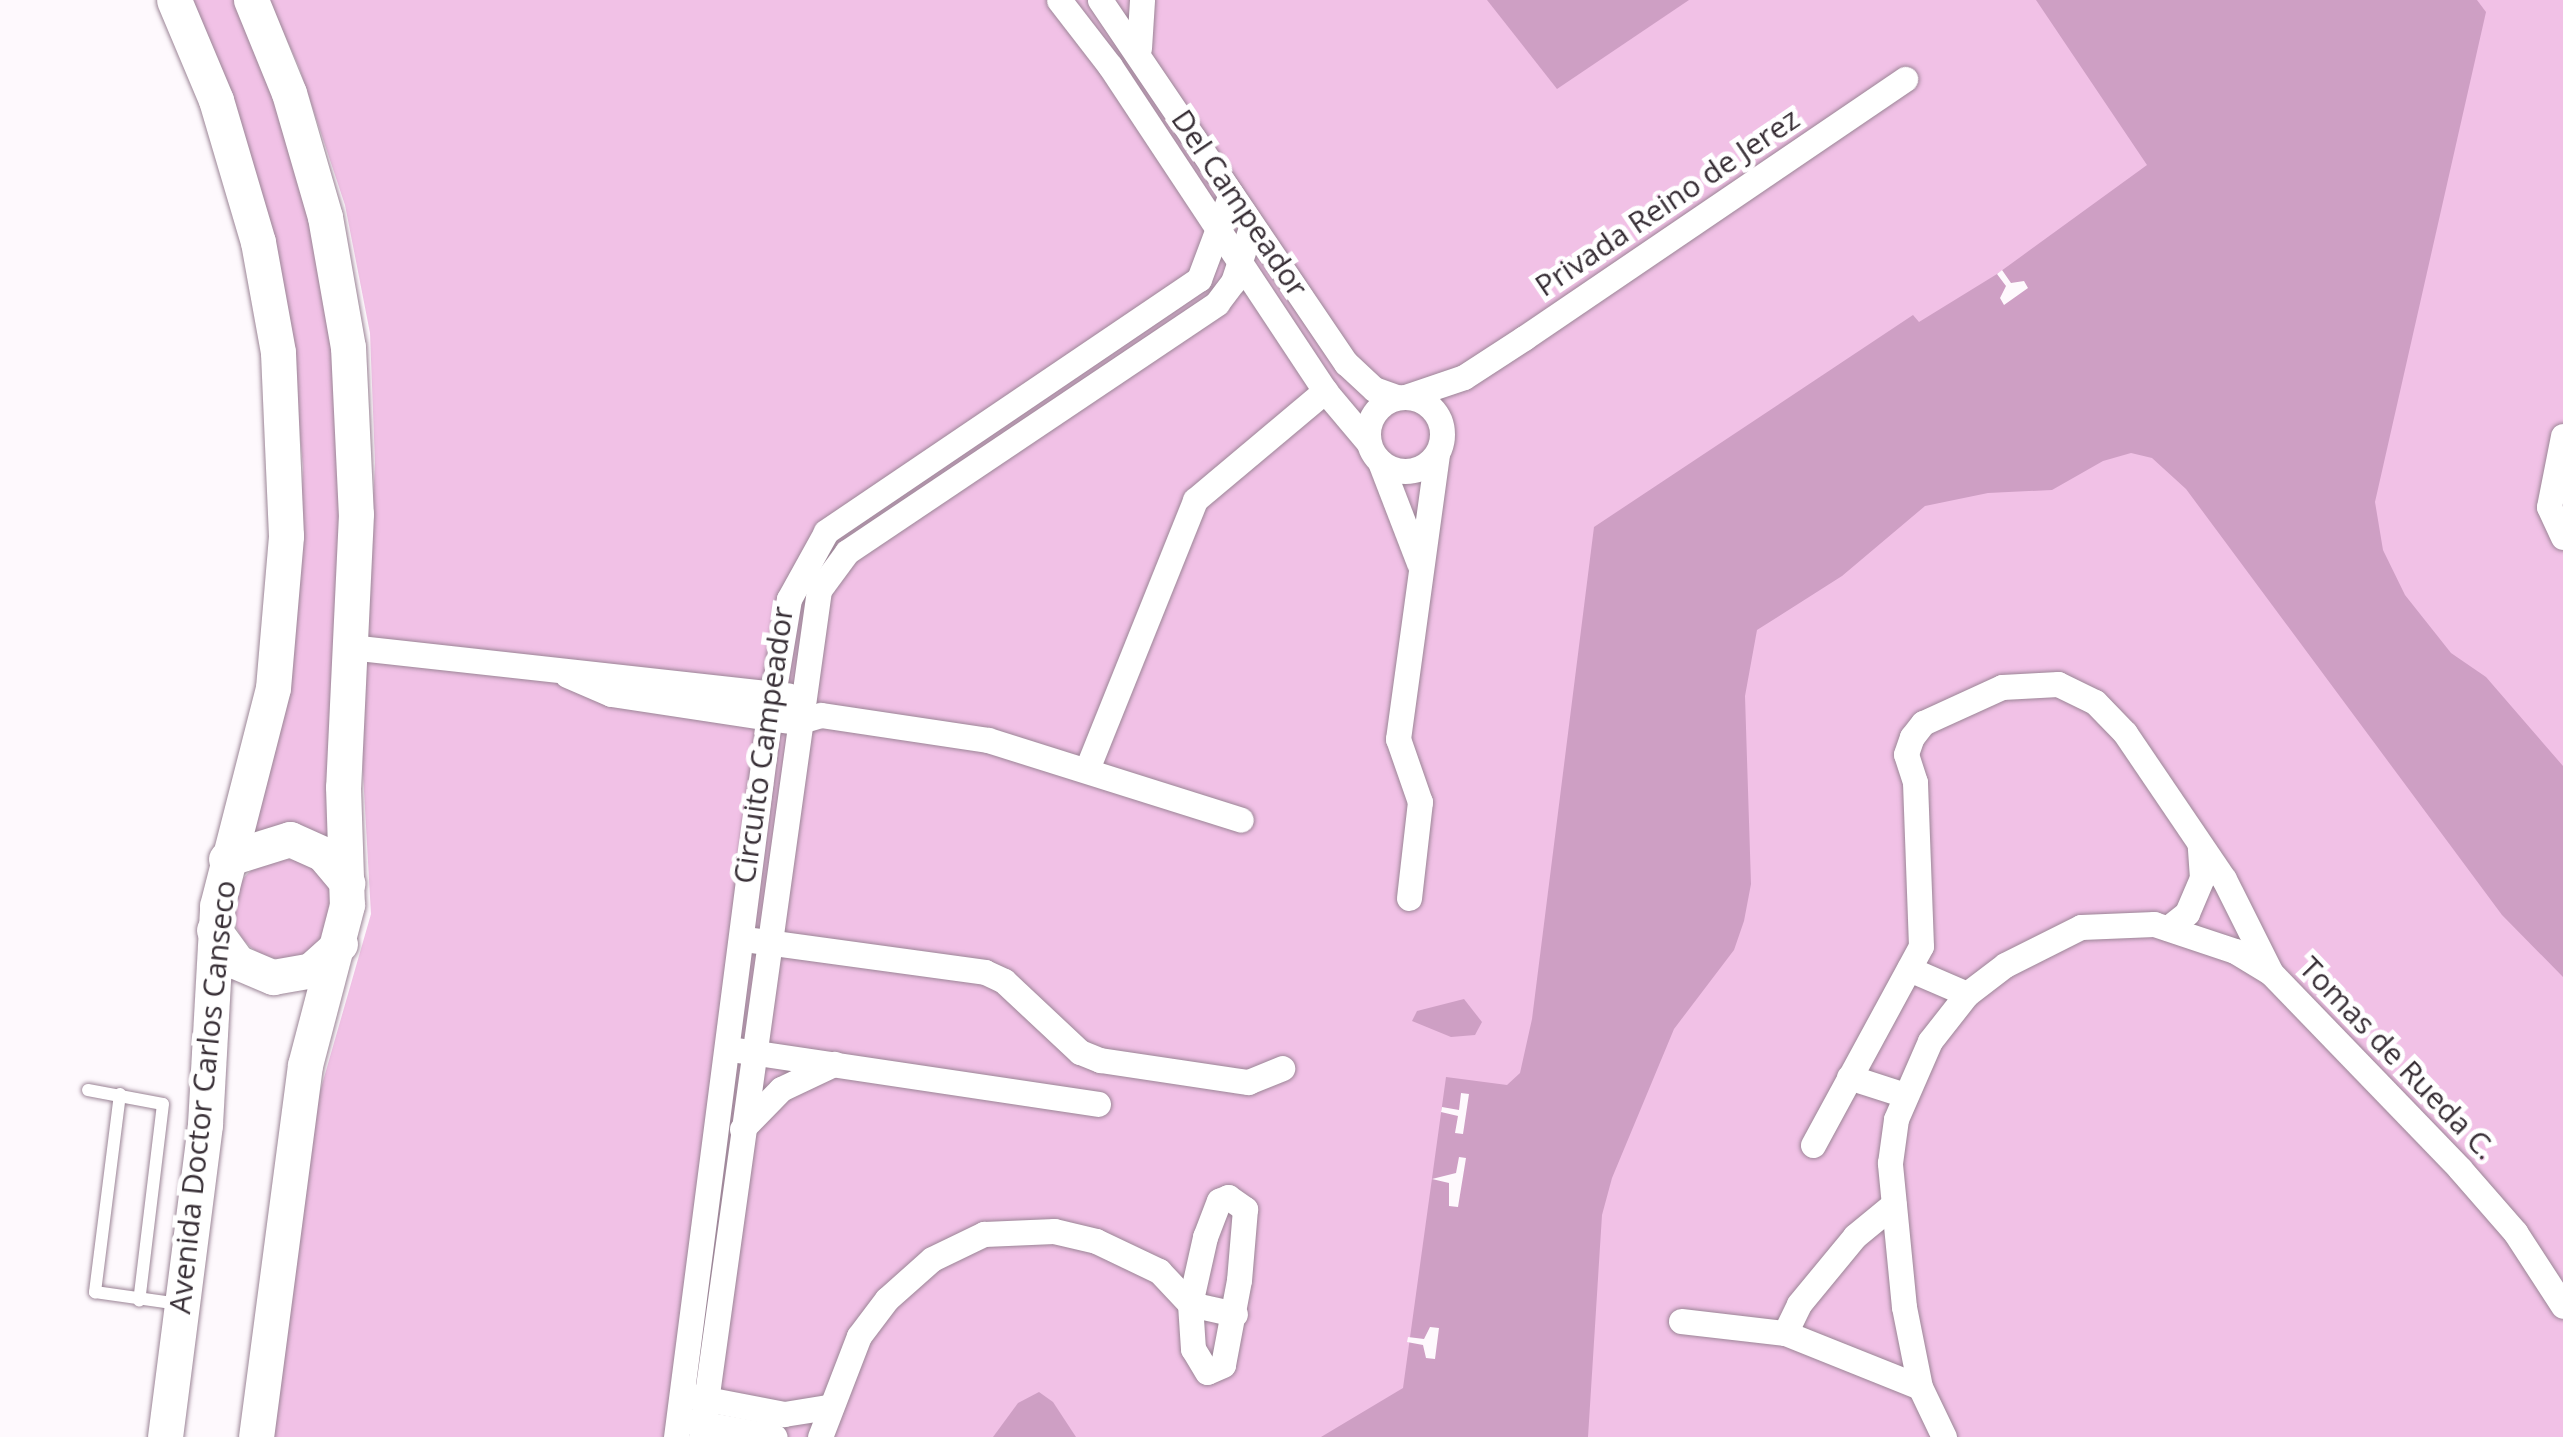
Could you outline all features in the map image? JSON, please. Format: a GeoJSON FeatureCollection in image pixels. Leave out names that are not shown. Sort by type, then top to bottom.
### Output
{"type":"FeatureCollection","features":[{"type":"Feature","properties":{"kind":"main road","name":"Avenida Doctor Carlos Canseco"},"geometry":{"type":"LineString","coordinates":[[165,1437],[208,1092],[214,930],[226,859],[272,688],[283,602],[285,442],[278,350],[258,242],[216,100],[174,0]]}},
{"type":"Feature","properties":{"kind":"main road"},"geometry":{"type":"LineString","coordinates":[[250,0],[308,152],[340,289],[355,462],[343,787],[347,883],[340,944],[305,1065],[256,1437]]}},
{"type":"Feature","properties":{"kind":"main road"},"geometry":{"type":"LineString","coordinates":[[226,859],[290,839],[323,854],[347,883]]}},
{"type":"Feature","properties":{"kind":"main road"},"geometry":{"type":"LineString","coordinates":[[214,930],[236,962],[273,977],[311,970],[340,944]]}},
{"type":"Feature","properties":{"kind":"street","name":"Del Campeador"},"geometry":{"type":"LineString","coordinates":[[1059,0],[1096,48],[1325,391],[1374,452],[1419,563]]}},
{"type":"Feature","properties":{"kind":"street"},"geometry":{"type":"LineString","coordinates":[[1096,48],[1102,0],[1120,7],[1140,0],[1139,48]]}},
{"type":"Feature","properties":{"kind":"street","name":"Del Campeador"},"geometry":{"type":"LineString","coordinates":[[1102,0],[1139,48],[1346,364],[1374,389],[1402,397]]}},
{"type":"Feature","properties":{"kind":"street","name":"Privada Reino de Jerez"},"geometry":{"type":"LineString","coordinates":[[1402,397],[1464,376],[1905,80]]}},
{"type":"Feature","properties":{"kind":"street","name":"Circuito Campeador"},"geometry":{"type":"LineString","coordinates":[[692,1418],[726,1048],[770,718],[795,579],[826,532],[1198,279],[1232,194]]}},
{"type":"Feature","properties":{"kind":"street"},"geometry":{"type":"LineString","coordinates":[[1252,225],[1218,304],[1272,309]]}},
{"type":"Feature","properties":{"kind":"street","name":"Circuito Campeador"},"geometry":{"type":"LineString","coordinates":[[692,1418],[742,1129],[806,711],[819,590],[847,552],[1218,304]]}},
{"type":"Feature","properties":{"kind":"street"},"geometry":{"type":"LineString","coordinates":[[1440,442],[1431,406],[1402,397],[1376,409],[1374,452],[1417,469],[1440,442],[1464,376]]}},
{"type":"Feature","properties":{"kind":"street"},"geometry":{"type":"LineString","coordinates":[[1087,769],[1194,500],[1325,391]]}},
{"type":"Feature","properties":{"kind":"street"},"geometry":{"type":"LineString","coordinates":[[966,435],[982,463]]}},
{"type":"Feature","properties":{"kind":"street"},"geometry":{"type":"LineString","coordinates":[[2563,436],[2549,507],[2563,537]]}},
{"type":"Feature","properties":{"kind":"street","name":"Del Campeador"},"geometry":{"type":"LineString","coordinates":[[1410,898],[1420,802],[1398,739],[1419,563],[1432,523],[1440,442]]}},
{"type":"Feature","properties":{"kind":"street"},"geometry":{"type":"LineString","coordinates":[[795,579],[819,590]]}},
{"type":"Feature","properties":{"kind":"street"},"geometry":{"type":"LineString","coordinates":[[350,647],[566,676],[610,671],[774,692],[806,711]]}},
{"type":"Feature","properties":{"kind":"street","name":"Circuito Campeador"},"geometry":{"type":"LineString","coordinates":[[566,676],[611,694],[770,718]]}},
{"type":"Feature","properties":{"kind":"street"},"geometry":{"type":"LineString","coordinates":[[1814,1144],[1921,946],[1923,889],[1915,782],[1906,754],[1922,723],[2002,686],[2058,684],[2096,702],[2125,733],[2200,846],[2271,972]]}},
{"type":"Feature","properties":{"kind":"street"},"geometry":{"type":"LineString","coordinates":[[770,718],[806,711],[988,740],[1241,820]]}},
{"type":"Feature","properties":{"kind":"street"},"geometry":{"type":"LineString","coordinates":[[2168,928],[2187,913],[2202,878],[2200,846]]}},
{"type":"Feature","properties":{"kind":"street","name":"Tomas de Rueda C."},"geometry":{"type":"LineString","coordinates":[[1944,1437],[1920,1387],[1894,1204],[1890,1163],[1905,1095],[1930,1041],[1967,994],[2005,965],[2081,928],[2168,928],[2235,951],[2271,972],[2460,1168],[2515,1232],[2563,1306]]}},
{"type":"Feature","properties":{"kind":"street"},"geometry":{"type":"LineString","coordinates":[[742,938],[985,972],[1004,980],[1072,1046],[1100,1060],[1248,1082],[1282,1068]]}},
{"type":"Feature","properties":{"kind":"street"},"geometry":{"type":"LineString","coordinates":[[1909,969],[1967,994]]}},
{"type":"Feature","properties":{"kind":"street"},"geometry":{"type":"LineString","coordinates":[[726,1048],[1098,1104]]}},
{"type":"Feature","properties":{"kind":"street"},"geometry":{"type":"LineString","coordinates":[[742,1129],[782,1089],[836,1063]]}},
{"type":"Feature","properties":{"kind":"street"},"geometry":{"type":"LineString","coordinates":[[1849,1076],[1905,1095]]}},
{"type":"Feature","properties":{"kind":"street"},"geometry":{"type":"LineString","coordinates":[[1238,1199],[1246,1209],[1239,1280],[1223,1364],[1207,1372],[1193,1349],[1190,1304],[1196,1271],[1220,1201],[1238,1199]]}},
{"type":"Feature","properties":{"kind":"street"},"geometry":{"type":"LineString","coordinates":[[1784,1333],[1855,1236],[1894,1204]]}},
{"type":"Feature","properties":{"kind":"street"},"geometry":{"type":"LineString","coordinates":[[820,1437],[828,1406],[858,1336],[887,1299],[962,1241],[1016,1229],[1054,1231],[1096,1241],[1159,1271],[1190,1304],[1234,1314]]}},
{"type":"Feature","properties":{"kind":"street"},"geometry":{"type":"LineString","coordinates":[[1159,1271],[1196,1271],[1239,1280]]}},
{"type":"Feature","properties":{"kind":"street"},"geometry":{"type":"LineString","coordinates":[[1681,1322],[1784,1333],[1920,1387]]}},
{"type":"Feature","properties":{"kind":"street"},"geometry":{"type":"LineString","coordinates":[[692,1418],[784,1414],[828,1406]]}},
{"type":"Feature","properties":{"kind":"street"},"geometry":{"type":"LineString","coordinates":[[692,1418],[775,1437]]}},
{"type":"Feature","properties":{"kind":"lane"},"geometry":{"type":"LineString","coordinates":[[88,1090],[159,1100],[164,1108],[140,1300]]}},
{"type":"Feature","properties":{"kind":"lane"},"geometry":{"type":"LineString","coordinates":[[120,1094],[95,1292],[182,1304]]}},
{"type":"Feature","properties":{"kind":"shaded area"},"geometry":{"type":"Polygon","coordinates":[[[186,0],[235,0],[252,34],[299,178],[330,317],[346,510],[329,847],[291,826],[255,831],[279,730],[297,604],[303,467],[292,349],[186,0]]]}},
{"type":"Feature","properties":{"kind":"shaded area"},"geometry":{"type":"Polygon","coordinates":[[[269,0],[2563,0],[2563,1437],[274,1437],[317,1102],[371,914],[361,738],[375,463],[370,333],[345,205],[299,67],[269,0]]]}},
{"type":"Feature","properties":{"kind":"shaded area"},"geometry":{"type":"Polygon","coordinates":[[[1487,0],[1689,0],[1557,89],[1487,0]]]}},
{"type":"Feature","properties":{"kind":"shaded area"},"geometry":{"type":"Polygon","coordinates":[[[2036,0],[2477,0],[2486,12],[2375,502],[2383,550],[2405,595],[2451,653],[2486,677],[2563,766],[2563,977],[2502,915],[2186,489],[2152,458],[2131,453],[2103,461],[2052,490],[1988,493],[1925,506],[1842,576],[1757,630],[1745,696],[1751,884],[1744,921],[1734,950],[1674,1029],[1612,1178],[1602,1215],[1588,1437],[1321,1437],[1403,1388],[1446,1077],[1507,1085],[1520,1073],[1532,1019],[1594,527],[1913,315],[1919,322],[1997,274],[2147,165],[2036,0]]]}},
{"type":"Feature","properties":{"kind":"shaded area"},"geometry":{"type":"Polygon","coordinates":[[[283,859],[302,863],[318,874],[329,890],[333,909],[329,928],[318,944],[302,955],[283,959],[264,955],[248,944],[237,928],[233,909],[237,890],[248,874],[264,863],[283,859]]]}},
{"type":"Feature","properties":{"kind":"shaded area"},"geometry":{"type":"Polygon","coordinates":[[[1464,999],[1482,1022],[1475,1035],[1451,1037],[1412,1021],[1417,1011],[1464,999]]]}},
{"type":"Feature","properties":{"kind":"shaded area"},"geometry":{"type":"Polygon","coordinates":[[[1039,1392],[1053,1402],[1076,1437],[993,1437],[1018,1403],[1039,1392]]]}},
{"type":"Feature","properties":{"kind":"pier"},"geometry":{"type":"Polygon","coordinates":[[[2002,270],[2011,283],[2024,281],[2028,288],[2004,305],[2000,298],[2006,286],[1997,274],[2002,270]]]}},
{"type":"Feature","properties":{"kind":"pier"},"geometry":{"type":"Polygon","coordinates":[[[1461,1093],[1469,1094],[1463,1134],[1455,1133],[1458,1116],[1441,1112],[1442,1107],[1459,1110],[1461,1093]]]}},
{"type":"Feature","properties":{"kind":"pier"},"geometry":{"type":"Polygon","coordinates":[[[1459,1157],[1466,1158],[1458,1207],[1449,1206],[1449,1183],[1432,1179],[1456,1173],[1459,1157]]]}},
{"type":"Feature","properties":{"kind":"pier"},"geometry":{"type":"Polygon","coordinates":[[[1430,1327],[1439,1328],[1435,1359],[1426,1358],[1423,1345],[1407,1342],[1408,1337],[1424,1339],[1430,1327]]]}}]}
